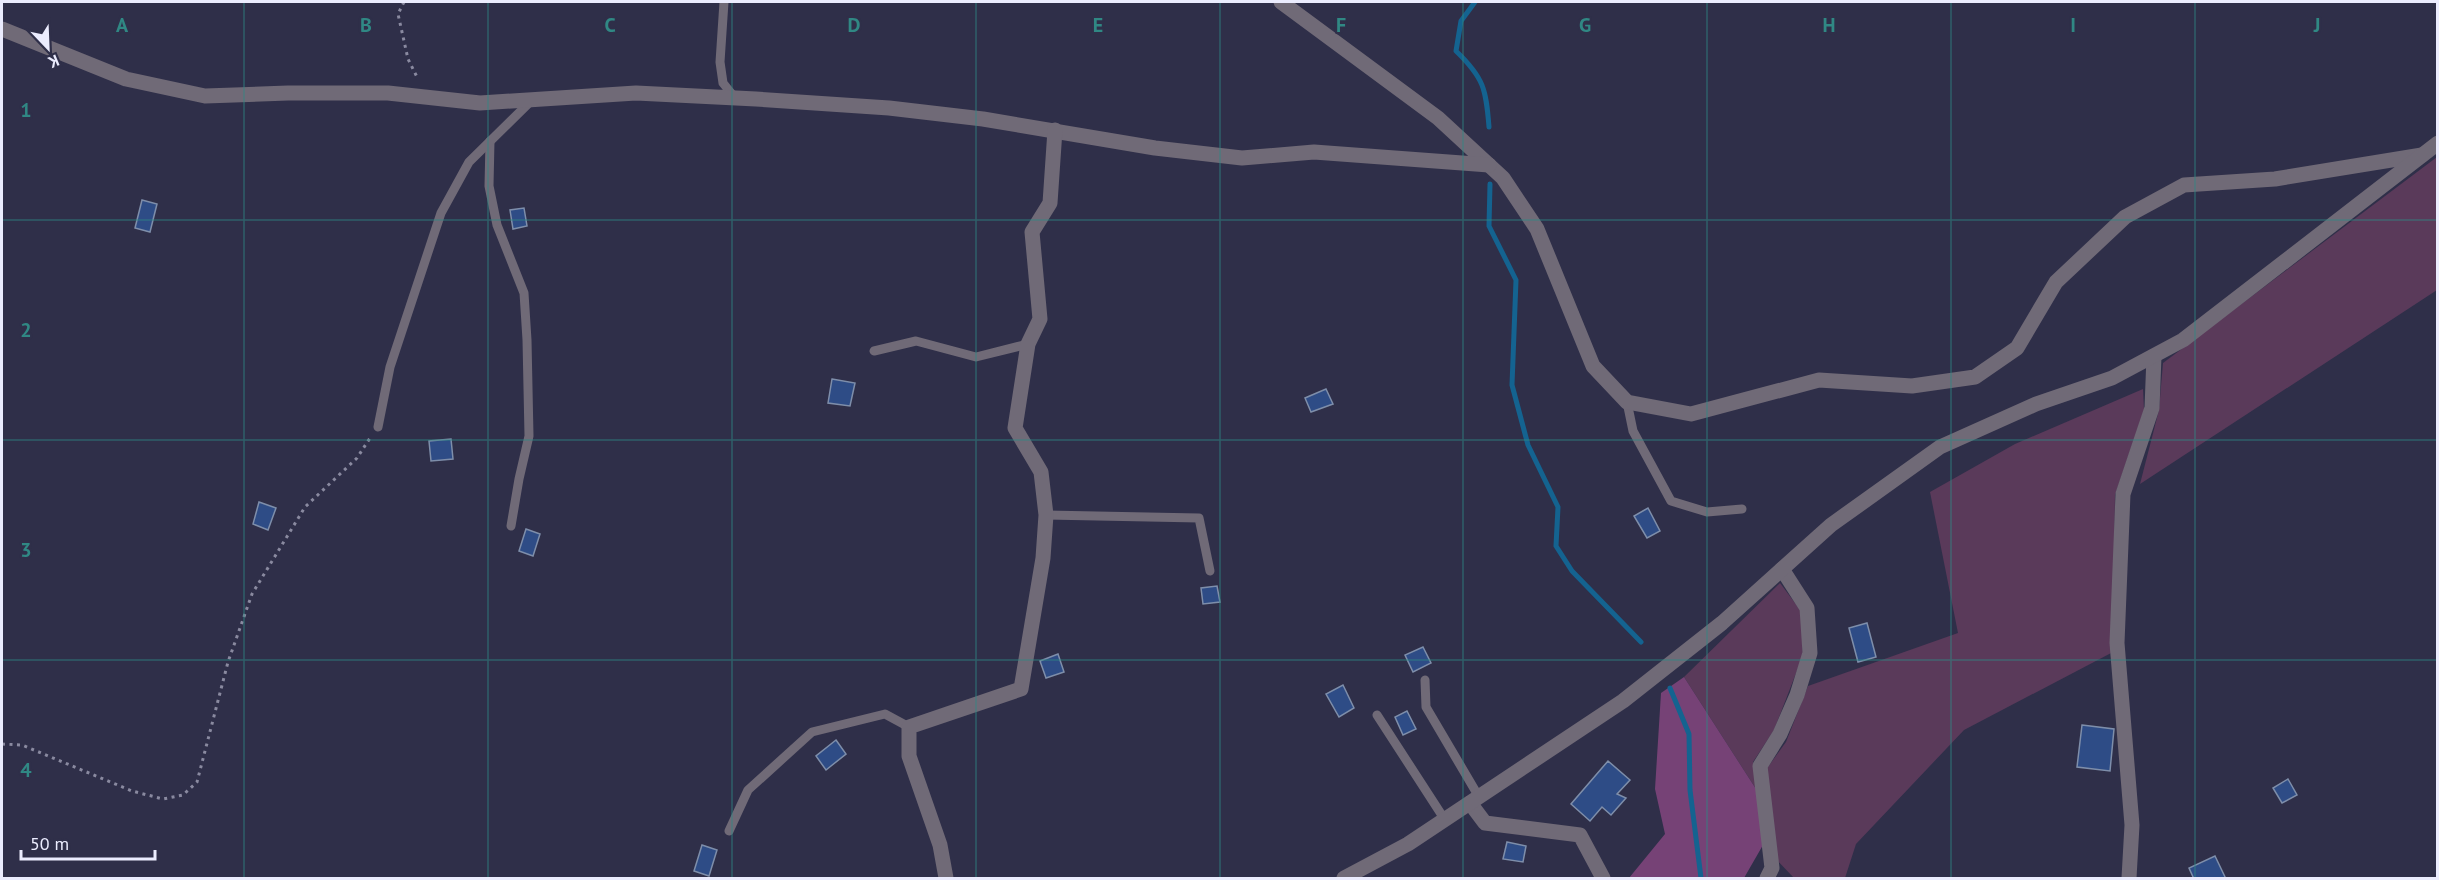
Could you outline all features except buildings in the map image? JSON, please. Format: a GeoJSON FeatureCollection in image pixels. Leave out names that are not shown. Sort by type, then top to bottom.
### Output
{"type":"FeatureCollection","features":[{"type":"Feature","properties":{"kind":"street"},"geometry":{"type":"LineString","coordinates":[[1281,2],[1438,118],[1503,177],[1537,229],[1593,366],[1627,402],[1691,414],[1819,380],[1912,386],[1975,377],[2018,348],[2056,282],[2125,217],[2184,185],[2275,179],[2422,155]]}},
{"type":"Feature","properties":{"kind":"street"},"geometry":{"type":"LineString","coordinates":[[2,29],[126,79],[205,96],[388,93],[480,103],[636,93],[735,98],[889,108],[1055,130],[1155,148],[1242,158],[1314,152],[1489,165]]}},
{"type":"Feature","properties":{"kind":"street"},"geometry":{"type":"LineString","coordinates":[[946,879],[940,845],[909,756],[909,727],[1021,689],[1043,558],[1046,515],[1041,472],[1016,428],[1028,344],[1040,319],[1032,232],[1050,203],[1055,130]]}},
{"type":"Feature","properties":{"kind":"street"},"geometry":{"type":"LineString","coordinates":[[1344,879],[1408,844],[1623,701],[1722,623],[1831,525],[1940,447],[2036,404],[2112,378],[2184,340],[2438,143]]}},
{"type":"Feature","properties":{"kind":"street"},"geometry":{"type":"LineString","coordinates":[[2129,879],[2132,825],[2117,643],[2123,494],[2152,408],[2154,356]]}},
{"type":"Feature","properties":{"kind":"street"},"geometry":{"type":"LineString","coordinates":[[1767,879],[1772,868],[1760,766],[1780,734],[1797,694],[1810,653],[1806,608],[1782,569]]}},
{"type":"Feature","properties":{"kind":"street"},"geometry":{"type":"LineString","coordinates":[[1474,800],[1485,823],[1580,835],[1604,876],[1603,879]]}},
{"type":"Feature","properties":{"kind":"lane"},"geometry":{"type":"LineString","coordinates":[[724,2],[720,62],[723,83],[735,98]]}},
{"type":"Feature","properties":{"kind":"lane"},"geometry":{"type":"LineString","coordinates":[[378,427],[390,367],[441,213],[469,162],[533,99]]}},
{"type":"Feature","properties":{"kind":"lane"},"geometry":{"type":"LineString","coordinates":[[490,141],[489,186],[497,225],[524,293],[527,340],[529,436],[511,526]]}},
{"type":"Feature","properties":{"kind":"lane"},"geometry":{"type":"LineString","coordinates":[[874,351],[916,341],[976,357],[1028,344]]}},
{"type":"Feature","properties":{"kind":"lane"},"geometry":{"type":"LineString","coordinates":[[1627,402],[1633,432],[1671,501],[1707,512],[1742,509]]}},
{"type":"Feature","properties":{"kind":"lane"},"geometry":{"type":"LineString","coordinates":[[1046,515],[1198,518],[1210,571]]}},
{"type":"Feature","properties":{"kind":"lane"},"geometry":{"type":"LineString","coordinates":[[1425,680],[1426,707],[1474,800]]}},
{"type":"Feature","properties":{"kind":"lane"},"geometry":{"type":"LineString","coordinates":[[729,831],[748,790],[812,732],[885,714],[909,727]]}},
{"type":"Feature","properties":{"kind":"lane"},"geometry":{"type":"LineString","coordinates":[[1377,715],[1444,820]]}},
{"type":"Feature","properties":{"kind":"path"},"geometry":{"type":"LineString","coordinates":[[404,2],[398,14],[408,59],[426,97]]}},
{"type":"Feature","properties":{"kind":"path"},"geometry":{"type":"LineString","coordinates":[[2,744],[21,745],[132,791],[163,799],[183,795],[197,783],[228,662],[252,594],[305,507],[357,458],[378,427]]}},
{"type":"Feature","properties":{"kind":"shaded area"},"geometry":{"type":"Polygon","coordinates":[[[2437,157],[2437,290],[2140,484],[2159,410],[2163,363],[2437,157]]]}},
{"type":"Feature","properties":{"kind":"shaded area"},"geometry":{"type":"Polygon","coordinates":[[[2143,389],[2144,410],[2115,495],[2113,652],[1964,730],[1856,844],[1845,878],[1794,878],[1774,857],[1765,771],[1786,742],[1808,686],[1958,633],[1930,492],[2015,444],[2143,389]]]}},
{"type":"Feature","properties":{"kind":"shaded area"},"geometry":{"type":"Polygon","coordinates":[[[1780,583],[1801,611],[1803,655],[1774,730],[1753,762],[1756,789],[1684,677],[1780,583]]]}},
{"type":"Feature","properties":{"kind":"shaded area"},"geometry":{"type":"Polygon","coordinates":[[[1684,677],[1756,789],[1763,845],[1744,878],[1629,878],[1665,834],[1655,789],[1661,693],[1684,677]]]}},
{"type":"Feature","properties":{"kind":"waterway"},"geometry":{"type":"LineString","coordinates":[[1475,2],[1461,21],[1456,51],[1473,69],[1482,85],[1487,103],[1489,127]]}},
{"type":"Feature","properties":{"kind":"waterway"},"geometry":{"type":"LineString","coordinates":[[1490,184],[1489,226],[1516,280],[1512,385],[1528,445],[1558,507],[1556,546],[1572,571],[1641,642]]}},
{"type":"Feature","properties":{"kind":"waterway"},"geometry":{"type":"LineString","coordinates":[[1670,688],[1689,734],[1690,790],[1701,878]]}}]}
